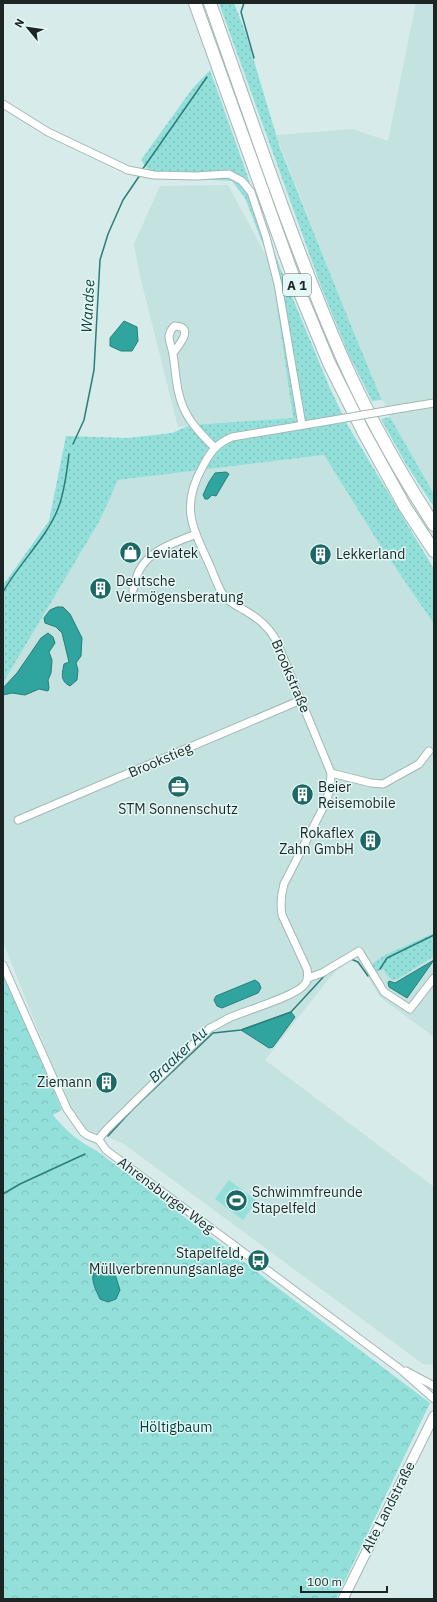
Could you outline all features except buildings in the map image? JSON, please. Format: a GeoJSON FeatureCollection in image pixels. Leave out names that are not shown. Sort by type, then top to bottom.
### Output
{"type":"FeatureCollection","features":[{"type":"Feature","properties":{"kind":"highway","name":"A 1"},"geometry":{"type":"LineString","coordinates":[[195,3],[293,276],[329,363],[363,431],[405,507],[434,551]]}},
{"type":"Feature","properties":{"kind":"highway","name":"A 1"},"geometry":{"type":"LineString","coordinates":[[210,3],[306,269],[342,356],[375,425],[434,525]]}},
{"type":"Feature","properties":{"kind":"main road","name":"Alte Landstraße"},"geometry":{"type":"LineString","coordinates":[[343,1599],[434,1416]]}},
{"type":"Feature","properties":{"kind":"street"},"geometry":{"type":"LineString","coordinates":[[3,104],[48,132],[128,170],[154,175],[196,176],[228,174],[242,181],[251,192],[266,237],[278,284],[302,425]]}},
{"type":"Feature","properties":{"kind":"street"},"geometry":{"type":"LineString","coordinates":[[173,353],[174,368],[180,399],[185,412],[198,432],[214,446],[232,437],[434,403]]}},
{"type":"Feature","properties":{"kind":"street","name":"Brookstraße"},"geometry":{"type":"LineString","coordinates":[[214,446],[196,478],[190,496],[190,510],[196,534],[224,595],[234,605],[263,622],[273,634],[331,773],[330,789],[324,804],[286,881],[281,895],[280,906],[282,915],[307,969],[308,978]]}},
{"type":"Feature","properties":{"kind":"street"},"geometry":{"type":"LineString","coordinates":[[133,590],[139,572],[149,556],[163,548],[196,534]]}},
{"type":"Feature","properties":{"kind":"street","name":"Brookstieg"},"geometry":{"type":"LineString","coordinates":[[18,820],[301,700]]}},
{"type":"Feature","properties":{"kind":"street"},"geometry":{"type":"LineString","coordinates":[[331,773],[371,783],[383,784],[419,764],[429,751]]}},
{"type":"Feature","properties":{"kind":"street"},"geometry":{"type":"LineString","coordinates":[[99,1140],[107,1129],[210,1028],[230,1018],[286,996],[303,987],[308,978],[322,973],[359,951],[384,992],[410,1010],[434,978]]}},
{"type":"Feature","properties":{"kind":"street","name":"Ahrensburger Weg"},"geometry":{"type":"LineString","coordinates":[[3,965],[67,1108],[83,1132],[99,1140],[106,1150],[400,1369],[434,1399]]}},
{"type":"Feature","properties":{"kind":"street","name":"Ahrensburger Weg"},"geometry":{"type":"LineString","coordinates":[[400,1369],[425,1380],[434,1386]]}},
{"type":"Feature","properties":{"kind":"street","name":"Ahrensburger Weg"},"geometry":{"type":"LineString","coordinates":[[425,1380],[434,1380]]}},
{"type":"Feature","properties":{"kind":"shaded area"},"geometry":{"type":"Polygon","coordinates":[[[416,3],[434,3],[434,494],[390,417],[350,323],[276,135],[352,129],[388,141],[416,3]]]}},
{"type":"Feature","properties":{"kind":"shaded area"},"geometry":{"type":"Polygon","coordinates":[[[228,185],[271,265],[293,419],[199,424],[178,427],[140,276],[134,244],[160,186],[228,185]]]}},
{"type":"Feature","properties":{"kind":"shaded area"},"geometry":{"type":"Polygon","coordinates":[[[124,321],[137,327],[138,341],[132,351],[121,351],[110,346],[110,338],[124,321]]]}},
{"type":"Feature","properties":{"kind":"shaded area"},"geometry":{"type":"Polygon","coordinates":[[[324,455],[380,545],[434,624],[434,1037],[380,997],[356,957],[341,966],[327,981],[265,1060],[434,1187],[434,1365],[423,1364],[124,1144],[85,1129],[69,1107],[3,942],[3,683],[100,520],[118,480],[324,455]]]}},
{"type":"Feature","properties":{"kind":"shaded area"},"geometry":{"type":"Polygon","coordinates":[[[226,472],[229,474],[216,496],[212,495],[208,499],[205,499],[203,495],[215,473],[226,472]]]}},
{"type":"Feature","properties":{"kind":"shaded area"},"geometry":{"type":"Polygon","coordinates":[[[57,607],[63,607],[70,614],[82,638],[81,656],[76,663],[78,670],[77,680],[70,686],[62,677],[64,664],[69,662],[62,633],[56,627],[45,623],[44,618],[50,610],[57,607]]]}},
{"type":"Feature","properties":{"kind":"shaded area"},"geometry":{"type":"Polygon","coordinates":[[[48,633],[53,637],[55,643],[49,652],[52,660],[51,673],[48,680],[48,691],[39,689],[25,695],[12,693],[3,695],[3,688],[17,673],[41,638],[48,633]]]}},
{"type":"Feature","properties":{"kind":"shaded area"},"geometry":{"type":"Polygon","coordinates":[[[434,960],[407,998],[389,987],[389,981],[395,983],[434,960]]]}},
{"type":"Feature","properties":{"kind":"shaded area"},"geometry":{"type":"Polygon","coordinates":[[[255,980],[259,983],[261,988],[258,993],[222,1008],[217,1006],[214,1000],[216,996],[255,980]]]}},
{"type":"Feature","properties":{"kind":"shaded area"},"geometry":{"type":"Polygon","coordinates":[[[291,1012],[295,1017],[273,1047],[269,1048],[241,1030],[291,1012]]]}},
{"type":"Feature","properties":{"kind":"shaded area"},"geometry":{"type":"Polygon","coordinates":[[[98,1262],[107,1263],[114,1271],[120,1290],[116,1299],[108,1302],[100,1299],[94,1285],[93,1276],[98,1262]]]}},
{"type":"Feature","properties":{"kind":"green space"},"geometry":{"type":"Polygon","coordinates":[[[219,3],[234,3],[245,31],[280,148],[382,400],[372,401],[349,355],[322,289],[219,3]]]}},
{"type":"Feature","properties":{"kind":"green space"},"geometry":{"type":"Polygon","coordinates":[[[210,70],[279,265],[329,386],[347,424],[434,569],[434,624],[380,545],[324,455],[118,480],[100,520],[3,683],[3,585],[49,521],[66,436],[128,438],[172,433],[190,425],[293,418],[271,265],[245,198],[232,181],[153,177],[141,160],[192,89],[210,70]]]}},
{"type":"Feature","properties":{"kind":"green space"},"geometry":{"type":"Polygon","coordinates":[[[390,417],[434,494],[434,507],[406,464],[381,419],[390,417]]]}},
{"type":"Feature","properties":{"kind":"green space"},"geometry":{"type":"Polygon","coordinates":[[[434,933],[434,956],[398,979],[393,980],[389,978],[383,969],[376,972],[372,967],[372,964],[385,955],[434,933]]]}},
{"type":"Feature","properties":{"kind":"green space","name":"Höltigbaum"},"geometry":{"type":"Polygon","coordinates":[[[3,971],[62,1110],[53,1115],[63,1126],[73,1136],[97,1151],[430,1403],[336,1599],[3,1599],[3,971]]]}},
{"type":"Feature","properties":{"kind":"green space","name":"Schwimmfreunde Stapelfeld"},"geometry":{"type":"Polygon","coordinates":[[[229,1180],[257,1201],[243,1220],[215,1199],[229,1180]]]}},
{"type":"Feature","properties":{"kind":"waterway","name":"Wandse"},"geometry":{"type":"LineString","coordinates":[[244,3],[241,12],[254,58]]}},
{"type":"Feature","properties":{"kind":"waterway","name":"Wandse"},"geometry":{"type":"LineString","coordinates":[[142,170],[207,77]]}},
{"type":"Feature","properties":{"kind":"waterway","name":"Wandse"},"geometry":{"type":"LineString","coordinates":[[73,444],[84,420],[94,370],[100,260],[108,234],[123,200],[140,175]]}},
{"type":"Feature","properties":{"kind":"waterway","name":"Wandse"},"geometry":{"type":"LineString","coordinates":[[3,592],[41,539],[54,517],[63,493],[69,454]]}},
{"type":"Feature","properties":{"kind":"waterway","name":"Braaker Au"},"geometry":{"type":"LineString","coordinates":[[380,969],[387,958],[434,935]]}},
{"type":"Feature","properties":{"kind":"waterway","name":"Braaker Au"},"geometry":{"type":"LineString","coordinates":[[351,959],[358,962],[368,976]]}},
{"type":"Feature","properties":{"kind":"waterway","name":"Braaker Au"},"geometry":{"type":"LineString","coordinates":[[108,1136],[132,1110],[213,1033],[241,1030],[291,1012],[326,974]]}},
{"type":"Feature","properties":{"kind":"waterway","name":"Braaker Au"},"geometry":{"type":"LineString","coordinates":[[3,1194],[20,1184],[85,1154]]}},
{"type":"Feature","properties":{"kind":"place","name":"Leviatek"},"geometry":{"type":"Point","coordinates":[131,553]}},
{"type":"Feature","properties":{"kind":"place","name":"Lekkerland"},"geometry":{"type":"Point","coordinates":[321,554]}},
{"type":"Feature","properties":{"kind":"place","name":"Deutsche Vermögensberatung"},"geometry":{"type":"Point","coordinates":[100,589]}},
{"type":"Feature","properties":{"kind":"place","name":"STM Sonnenschutz"},"geometry":{"type":"Point","coordinates":[178,787]}},
{"type":"Feature","properties":{"kind":"place","name":"Beier Reisemobile"},"geometry":{"type":"Point","coordinates":[303,795]}},
{"type":"Feature","properties":{"kind":"place","name":"Rokaflex Zahn GmbH"},"geometry":{"type":"Point","coordinates":[370,841]}},
{"type":"Feature","properties":{"kind":"place","name":"Ziemann"},"geometry":{"type":"Point","coordinates":[107,1082]}},
{"type":"Feature","properties":{"kind":"place","name":"Schwimmfreunde Stapelfeld"},"geometry":{"type":"Point","coordinates":[236,1200]}},
{"type":"Feature","properties":{"kind":"place","name":"Stapelfeld, Müllverbrennungsanlage"},"geometry":{"type":"Point","coordinates":[259,1261]}}]}
